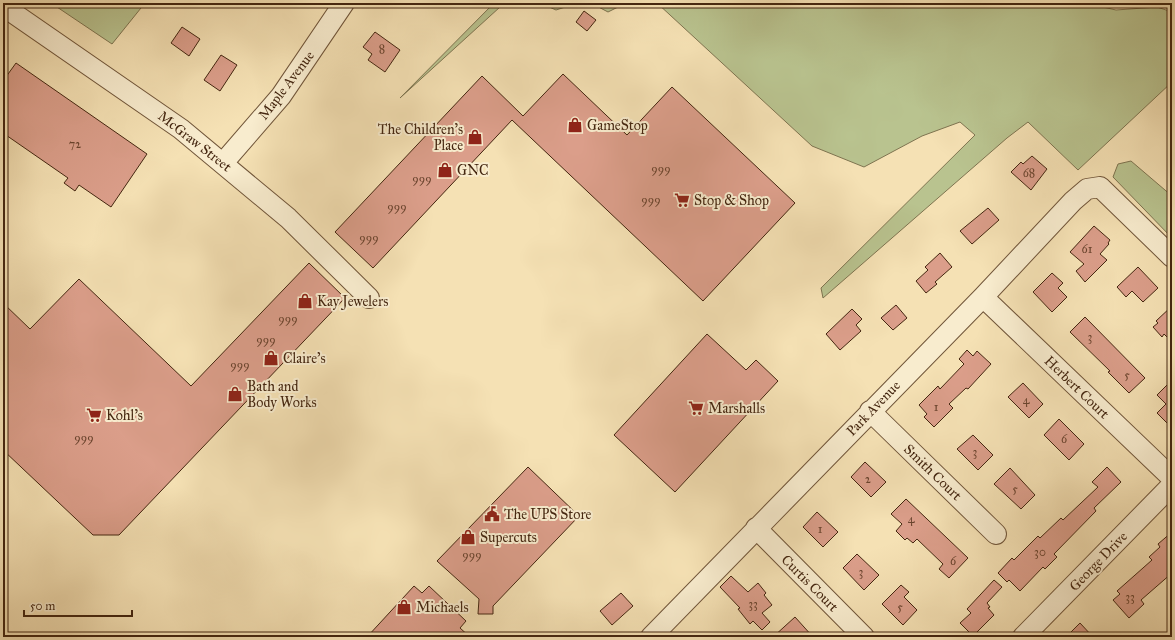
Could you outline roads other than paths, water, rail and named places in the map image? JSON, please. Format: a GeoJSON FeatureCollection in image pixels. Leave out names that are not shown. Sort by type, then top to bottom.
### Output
{"type":"FeatureCollection","features":[{"type":"Feature","properties":{"kind":"street","name":"Maple Avenue"},"geometry":{"type":"LineString","coordinates":[[223,163],[281,96],[344,3]]}},
{"type":"Feature","properties":{"kind":"street","name":"McGraw Street"},"geometry":{"type":"LineString","coordinates":[[3,6],[162,115],[223,163],[288,218],[369,298]]}},
{"type":"Feature","properties":{"kind":"street","name":"Park Avenue"},"geometry":{"type":"LineString","coordinates":[[650,637],[983,297],[1073,201],[1087,189],[1100,187],[1172,257]]}},
{"type":"Feature","properties":{"kind":"street","name":"Herbert Court"},"geometry":{"type":"LineString","coordinates":[[983,297],[1172,478]]}},
{"type":"Feature","properties":{"kind":"street","name":"Smith Court"},"geometry":{"type":"LineString","coordinates":[[870,411],[996,534]]}},
{"type":"Feature","properties":{"kind":"street","name":"George Drive"},"geometry":{"type":"LineString","coordinates":[[1023,637],[1172,485]]}},
{"type":"Feature","properties":{"kind":"street","name":"Curtis Court"},"geometry":{"type":"LineString","coordinates":[[756,528],[864,637]]}},
{"type":"Feature","properties":{"kind":"place","name":"GameStop"},"geometry":{"type":"Point","coordinates":[575,125]}},
{"type":"Feature","properties":{"kind":"place","name":"The Children's Place"},"geometry":{"type":"Point","coordinates":[475,137]}},
{"type":"Feature","properties":{"kind":"place","name":"GNC"},"geometry":{"type":"Point","coordinates":[445,170]}},
{"type":"Feature","properties":{"kind":"place","name":"Stop & Shop"},"geometry":{"type":"Point","coordinates":[682,200]}},
{"type":"Feature","properties":{"kind":"place","name":"Kay Jewelers"},"geometry":{"type":"Point","coordinates":[305,301]}},
{"type":"Feature","properties":{"kind":"place","name":"Claire's"},"geometry":{"type":"Point","coordinates":[271,358]}},
{"type":"Feature","properties":{"kind":"place","name":"Bath and Body Works"},"geometry":{"type":"Point","coordinates":[235,394]}},
{"type":"Feature","properties":{"kind":"place","name":"Marshalls"},"geometry":{"type":"Point","coordinates":[696,408]}},
{"type":"Feature","properties":{"kind":"place","name":"Kohl's"},"geometry":{"type":"Point","coordinates":[94,415]}},
{"type":"Feature","properties":{"kind":"place","name":"The UPS Store"},"geometry":{"type":"Point","coordinates":[492,514]}},
{"type":"Feature","properties":{"kind":"place","name":"Supercuts"},"geometry":{"type":"Point","coordinates":[468,537]}},
{"type":"Feature","properties":{"kind":"place","name":"Michaels"},"geometry":{"type":"Point","coordinates":[404,607]}}]}
